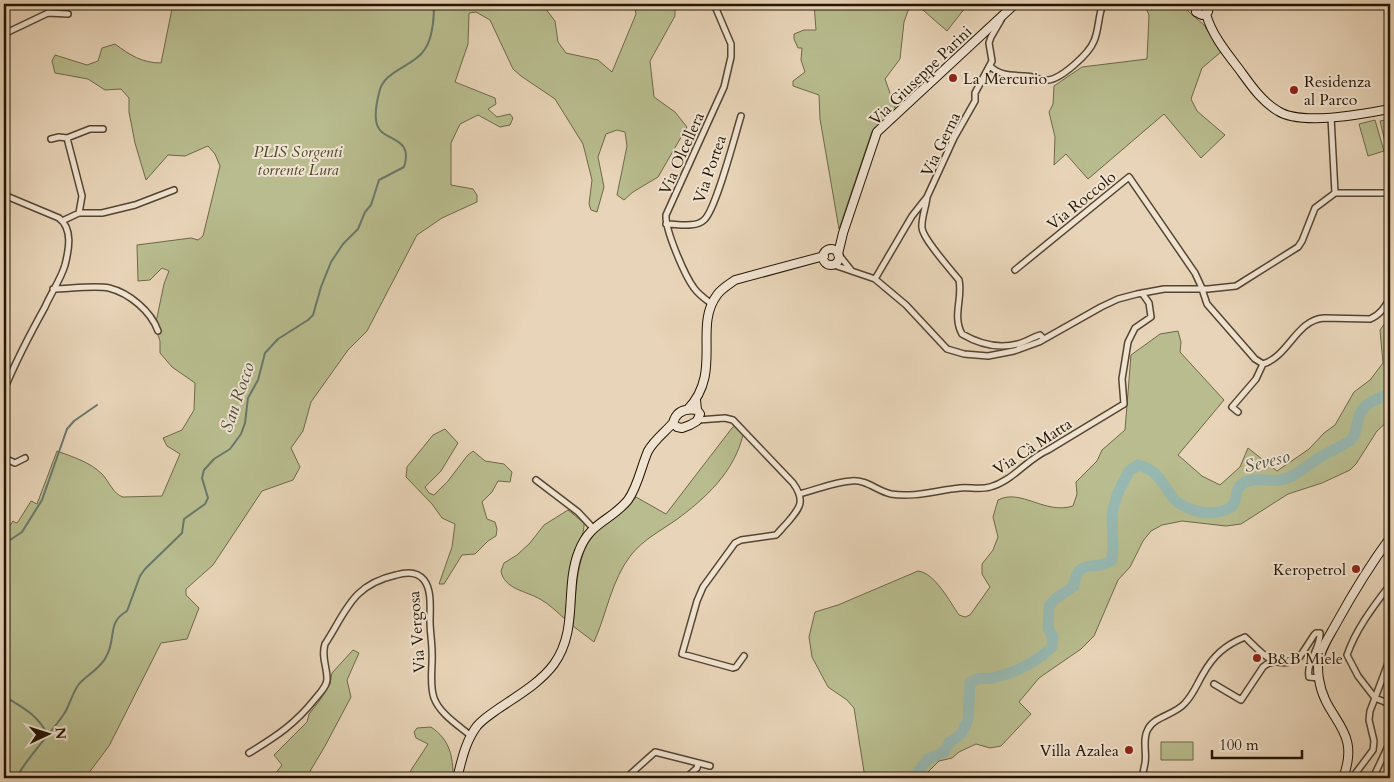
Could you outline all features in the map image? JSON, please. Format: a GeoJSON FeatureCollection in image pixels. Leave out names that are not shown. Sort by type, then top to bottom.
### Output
{"type":"FeatureCollection","features":[{"type":"Feature","properties":{"kind":"street","name":"Via Olcellera"},"geometry":{"type":"LineString","coordinates":[[666,224],[666,215],[724,87],[729,70],[731,44],[714,4]]}},
{"type":"Feature","properties":{"kind":"street","name":"Via Giuseppe Parini"},"geometry":{"type":"LineString","coordinates":[[843,233],[829,258],[838,261],[843,233],[877,132],[1015,4]]}},
{"type":"Feature","properties":{"kind":"street"},"geometry":{"type":"LineString","coordinates":[[1005,13],[989,43],[992,61],[990,66],[998,74],[1032,76],[1044,80],[1058,77],[1091,48],[1096,37],[1099,13],[1103,4]]}},
{"type":"Feature","properties":{"kind":"street"},"geometry":{"type":"LineString","coordinates":[[1195,4],[1194,9],[1196,12],[1202,15],[1206,14]]}},
{"type":"Feature","properties":{"kind":"street"},"geometry":{"type":"LineString","coordinates":[[1206,14],[1212,4]]}},
{"type":"Feature","properties":{"kind":"street"},"geometry":{"type":"LineString","coordinates":[[4,34],[48,14],[68,14]]}},
{"type":"Feature","properties":{"kind":"street"},"geometry":{"type":"LineString","coordinates":[[1206,14],[1219,42],[1267,103],[1277,111],[1292,117],[1302,118],[1331,117],[1390,109]]}},
{"type":"Feature","properties":{"kind":"street","name":"Via Gerna"},"geometry":{"type":"LineString","coordinates":[[876,280],[912,216],[927,197],[954,138],[975,101],[975,93],[984,73],[990,66]]}},
{"type":"Feature","properties":{"kind":"street","name":"Via Portea"},"geometry":{"type":"LineString","coordinates":[[666,224],[696,224],[704,221],[709,213],[724,172],[741,116]]}},
{"type":"Feature","properties":{"kind":"street"},"geometry":{"type":"LineString","coordinates":[[1331,117],[1334,193]]}},
{"type":"Feature","properties":{"kind":"street"},"geometry":{"type":"LineString","coordinates":[[51,139],[67,138],[90,129],[103,129]]}},
{"type":"Feature","properties":{"kind":"street"},"geometry":{"type":"LineString","coordinates":[[67,138],[82,196],[79,213]]}},
{"type":"Feature","properties":{"kind":"street","name":"Via Roccolo"},"geometry":{"type":"LineString","coordinates":[[1015,270],[1129,177],[1187,261],[1202,289]]}},
{"type":"Feature","properties":{"kind":"street"},"geometry":{"type":"LineString","coordinates":[[62,221],[79,213],[102,213],[135,205],[174,190]]}},
{"type":"Feature","properties":{"kind":"street"},"geometry":{"type":"LineString","coordinates":[[677,425],[676,415],[688,409],[696,400],[707,367],[707,321],[712,304],[722,289],[735,280],[829,258],[853,273],[876,280],[906,305],[942,346],[950,351],[976,356],[994,355],[1014,351],[1044,339],[1118,299],[1171,289],[1236,286],[1293,251],[1302,241],[1315,208],[1334,193],[1390,193]]}},
{"type":"Feature","properties":{"kind":"street"},"geometry":{"type":"LineString","coordinates":[[4,195],[55,216],[62,221],[67,229],[69,241],[64,266],[4,390]]}},
{"type":"Feature","properties":{"kind":"street"},"geometry":{"type":"LineString","coordinates":[[927,197],[926,211],[922,220],[922,231],[959,280],[960,288],[956,318],[962,334],[970,339],[997,346],[1019,344],[1040,335],[1044,339]]}},
{"type":"Feature","properties":{"kind":"street"},"geometry":{"type":"LineString","coordinates":[[666,224],[692,286],[712,304]]}},
{"type":"Feature","properties":{"kind":"street"},"geometry":{"type":"LineString","coordinates":[[829,258],[834,250],[853,273]]}},
{"type":"Feature","properties":{"kind":"street"},"geometry":{"type":"LineString","coordinates":[[53,289],[103,288],[114,290],[144,308],[152,317],[158,330]]}},
{"type":"Feature","properties":{"kind":"street"},"geometry":{"type":"LineString","coordinates":[[1202,289],[1206,304],[1256,359],[1263,364]]}},
{"type":"Feature","properties":{"kind":"street","name":"Via Cà Matta"},"geometry":{"type":"LineString","coordinates":[[799,494],[851,480],[864,482],[884,492],[900,495],[941,492],[961,488],[982,489],[1004,482],[1036,455],[1048,450],[1124,404],[1122,378],[1128,342],[1135,328],[1151,317],[1149,303],[1142,293]]}},
{"type":"Feature","properties":{"kind":"street"},"geometry":{"type":"LineString","coordinates":[[1238,412],[1232,407],[1256,379],[1263,364],[1279,355],[1310,322],[1324,318],[1370,319],[1376,317],[1382,311],[1390,298]]}},
{"type":"Feature","properties":{"kind":"street"},"geometry":{"type":"LineString","coordinates":[[458,776],[462,753],[478,725],[545,674],[563,650],[568,634],[574,565],[583,542],[594,528],[628,500],[648,451],[654,442],[677,425],[690,426],[698,415],[696,400]]}},
{"type":"Feature","properties":{"kind":"street"},"geometry":{"type":"LineString","coordinates":[[688,409],[708,419],[725,418],[733,420],[793,483],[801,501],[798,510],[776,535],[741,540],[735,543],[702,587],[697,600],[682,654],[733,668],[736,667],[744,656]]}},
{"type":"Feature","properties":{"kind":"street"},"geometry":{"type":"LineString","coordinates":[[4,458],[15,463],[25,458]]}},
{"type":"Feature","properties":{"kind":"street"},"geometry":{"type":"LineString","coordinates":[[536,480],[578,512],[594,528]]}},
{"type":"Feature","properties":{"kind":"street"},"geometry":{"type":"LineString","coordinates":[[1343,778],[1349,756],[1348,746],[1341,725],[1322,695],[1318,664],[1323,647],[1355,590],[1390,538]]}},
{"type":"Feature","properties":{"kind":"street","name":"Via Vergosa"},"geometry":{"type":"LineString","coordinates":[[249,753],[289,727],[302,716],[321,691],[327,678],[322,653],[325,644],[354,597],[371,583],[409,572],[423,579],[428,588],[432,642],[432,688],[434,697],[442,711],[471,736]]}},
{"type":"Feature","properties":{"kind":"street"},"geometry":{"type":"LineString","coordinates":[[1389,586],[1371,610],[1351,643],[1347,655],[1358,676],[1375,698],[1390,704]]}},
{"type":"Feature","properties":{"kind":"street"},"geometry":{"type":"LineString","coordinates":[[1142,778],[1148,728],[1156,721],[1172,714],[1184,704],[1193,693],[1212,660],[1221,650],[1245,637],[1275,662],[1282,664],[1299,658],[1314,635],[1318,633],[1321,636],[1308,673],[1312,678],[1319,678]]}},
{"type":"Feature","properties":{"kind":"street"},"geometry":{"type":"LineString","coordinates":[[1352,778],[1373,750],[1374,741],[1369,720],[1370,711],[1390,658]]}},
{"type":"Feature","properties":{"kind":"street"},"geometry":{"type":"LineString","coordinates":[[1214,684],[1241,700],[1266,664],[1275,662]]}},
{"type":"Feature","properties":{"kind":"street"},"geometry":{"type":"LineString","coordinates":[[1373,778],[1390,742]]}},
{"type":"Feature","properties":{"kind":"street"},"geometry":{"type":"LineString","coordinates":[[626,778],[655,752],[710,766]]}},
{"type":"Feature","properties":{"kind":"street"},"geometry":{"type":"LineString","coordinates":[[686,778],[697,768],[698,763]]}},
{"type":"Feature","properties":{"kind":"green space","name":"PLIS Sorgenti torrente Lura"},"geometry":{"type":"Polygon","coordinates":[[[173,4],[542,4],[555,21],[558,42],[566,53],[598,60],[612,72],[636,14],[634,4],[675,4],[675,16],[650,61],[654,97],[675,112],[687,127],[658,177],[633,192],[624,200],[617,195],[627,146],[625,132],[617,130],[606,134],[598,157],[604,187],[597,212],[591,210],[589,204],[592,180],[583,144],[555,99],[513,69],[490,20],[476,12],[469,13],[468,44],[455,82],[495,98],[496,104],[488,109],[497,117],[510,114],[513,118],[510,125],[500,127],[478,115],[460,124],[451,143],[451,185],[473,189],[477,195],[477,202],[442,218],[417,235],[367,331],[348,350],[311,402],[303,431],[291,448],[300,467],[293,480],[262,491],[213,565],[186,589],[186,595],[199,608],[187,639],[161,643],[109,746],[85,778],[4,778],[4,535],[13,521],[18,522],[31,501],[37,504],[57,451],[92,466],[102,474],[116,493],[123,497],[162,496],[180,454],[167,446],[163,438],[182,430],[194,410],[195,383],[172,367],[160,353],[160,341],[155,327],[164,284],[169,271],[162,268],[150,280],[138,281],[137,245],[191,238],[198,240],[203,236],[220,166],[215,154],[208,146],[185,156],[168,155],[146,180],[135,143],[129,112],[129,98],[121,89],[105,90],[88,79],[55,73],[52,61],[55,55],[87,65],[98,61],[102,48],[115,44],[136,58],[148,62],[161,63],[173,4]]]}},
{"type":"Feature","properties":{"kind":"green space"},"geometry":{"type":"Polygon","coordinates":[[[814,4],[916,4],[910,5],[904,22],[900,59],[885,79],[896,110],[872,131],[839,229],[820,119],[819,95],[793,86],[793,81],[805,72],[801,60],[802,48],[798,48],[794,34],[804,30],[816,30],[814,4]]]}},
{"type":"Feature","properties":{"kind":"green space"},"geometry":{"type":"Polygon","coordinates":[[[916,4],[968,4],[947,31],[916,4]]]}},
{"type":"Feature","properties":{"kind":"green space"},"geometry":{"type":"Polygon","coordinates":[[[1144,4],[1188,4],[1188,11],[1204,25],[1221,52],[1202,68],[1191,99],[1197,111],[1225,135],[1201,158],[1164,114],[1088,179],[1066,154],[1054,165],[1055,137],[1049,112],[1053,104],[1054,86],[1082,67],[1147,59],[1149,15],[1144,4]]]}},
{"type":"Feature","properties":{"kind":"green space"},"geometry":{"type":"Polygon","coordinates":[[[1390,119],[1390,163],[1380,121],[1390,119]]]}},
{"type":"Feature","properties":{"kind":"green space"},"geometry":{"type":"Polygon","coordinates":[[[1375,120],[1384,151],[1368,156],[1359,124],[1375,120]]]}},
{"type":"Feature","properties":{"kind":"green space"},"geometry":{"type":"Polygon","coordinates":[[[1390,316],[1390,419],[1377,431],[1356,464],[1350,470],[1322,483],[1288,494],[1241,524],[1226,526],[1182,521],[1162,525],[1151,531],[1143,541],[1130,567],[1118,580],[1094,636],[1081,649],[1039,678],[1019,702],[1031,714],[1001,746],[990,748],[976,744],[959,752],[952,758],[939,761],[922,778],[865,778],[854,708],[847,700],[828,687],[812,657],[809,637],[815,612],[838,605],[918,571],[936,582],[959,615],[965,617],[970,615],[990,587],[982,574],[982,564],[993,550],[998,537],[993,517],[998,500],[1015,497],[1053,507],[1073,506],[1077,494],[1076,482],[1097,461],[1102,450],[1125,430],[1131,355],[1160,334],[1178,331],[1181,342],[1180,352],[1224,400],[1178,455],[1202,476],[1220,485],[1240,467],[1248,448],[1277,471],[1309,449],[1324,433],[1335,425],[1354,392],[1370,380],[1383,363],[1380,330],[1390,316]]]}},
{"type":"Feature","properties":{"kind":"green space"},"geometry":{"type":"Polygon","coordinates":[[[735,426],[743,435],[739,448],[726,472],[698,503],[646,540],[631,555],[614,586],[594,642],[573,626],[577,579],[587,545],[598,530],[626,508],[636,497],[666,514],[735,426]]]}},
{"type":"Feature","properties":{"kind":"green space"},"geometry":{"type":"Polygon","coordinates":[[[445,429],[458,443],[441,471],[425,487],[429,493],[434,495],[473,451],[485,461],[504,464],[512,472],[510,482],[498,481],[492,492],[482,502],[487,519],[495,522],[496,536],[475,554],[462,555],[444,584],[439,584],[452,547],[455,524],[442,518],[432,504],[406,477],[407,467],[433,435],[445,429]]]}},
{"type":"Feature","properties":{"kind":"green space"},"geometry":{"type":"Polygon","coordinates":[[[568,510],[584,523],[584,528],[572,560],[565,619],[543,601],[511,586],[506,582],[501,571],[504,563],[517,555],[530,543],[544,525],[568,510]]]}},
{"type":"Feature","properties":{"kind":"green space"},"geometry":{"type":"Polygon","coordinates":[[[353,650],[359,653],[347,680],[351,697],[306,778],[272,778],[282,765],[274,755],[307,722],[309,714],[330,684],[332,673],[353,650]]]}},
{"type":"Feature","properties":{"kind":"green space"},"geometry":{"type":"Polygon","coordinates":[[[431,727],[442,737],[449,749],[453,778],[410,778],[411,770],[428,744],[416,738],[414,732],[417,728],[431,727]]]}},
{"type":"Feature","properties":{"kind":"green space"},"geometry":{"type":"Polygon","coordinates":[[[1161,742],[1193,742],[1193,760],[1161,760],[1161,742]]]}},
{"type":"Feature","properties":{"kind":"waterway","name":"San Rocco"},"geometry":{"type":"LineString","coordinates":[[16,778],[64,714],[79,684],[104,661],[111,644],[116,621],[127,611],[140,576],[182,533],[184,519],[205,504],[208,498],[202,478],[204,470],[214,459],[230,449],[241,434],[245,423],[248,398],[258,380],[265,353],[278,339],[313,315],[331,262],[343,244],[358,229],[365,212],[371,205],[379,180],[404,167],[405,149],[378,128],[376,110],[379,93],[386,79],[414,60],[425,49],[431,33],[434,4]]}},
{"type":"Feature","properties":{"kind":"waterway","name":"Seveso"},"geometry":{"type":"LineString","coordinates":[[913,778],[928,759],[944,752],[949,743],[961,734],[968,720],[970,683],[980,678],[992,678],[1017,670],[1032,663],[1052,647],[1053,637],[1048,628],[1049,606],[1055,599],[1074,586],[1076,577],[1083,568],[1105,564],[1112,560],[1112,513],[1117,495],[1129,471],[1138,465],[1152,471],[1176,501],[1186,507],[1204,512],[1222,511],[1232,506],[1242,484],[1251,480],[1280,480],[1290,477],[1322,456],[1350,441],[1355,432],[1361,411],[1372,402],[1390,393]]}},
{"type":"Feature","properties":{"kind":"waterway"},"geometry":{"type":"LineString","coordinates":[[4,544],[22,532],[42,500],[67,429],[74,421],[97,405]]}},
{"type":"Feature","properties":{"kind":"waterway"},"geometry":{"type":"LineString","coordinates":[[4,696],[34,717],[48,735]]}},
{"type":"Feature","properties":{"kind":"place","name":"La Mercurio"},"geometry":{"type":"Point","coordinates":[953,78]}},
{"type":"Feature","properties":{"kind":"place","name":"Residenza al Parco"},"geometry":{"type":"Point","coordinates":[1294,90]}},
{"type":"Feature","properties":{"kind":"place","name":"Keropetrol"},"geometry":{"type":"Point","coordinates":[1356,569]}},
{"type":"Feature","properties":{"kind":"place","name":"B&B Miele"},"geometry":{"type":"Point","coordinates":[1257,658]}},
{"type":"Feature","properties":{"kind":"place","name":"Villa Azalea"},"geometry":{"type":"Point","coordinates":[1129,750]}}]}
